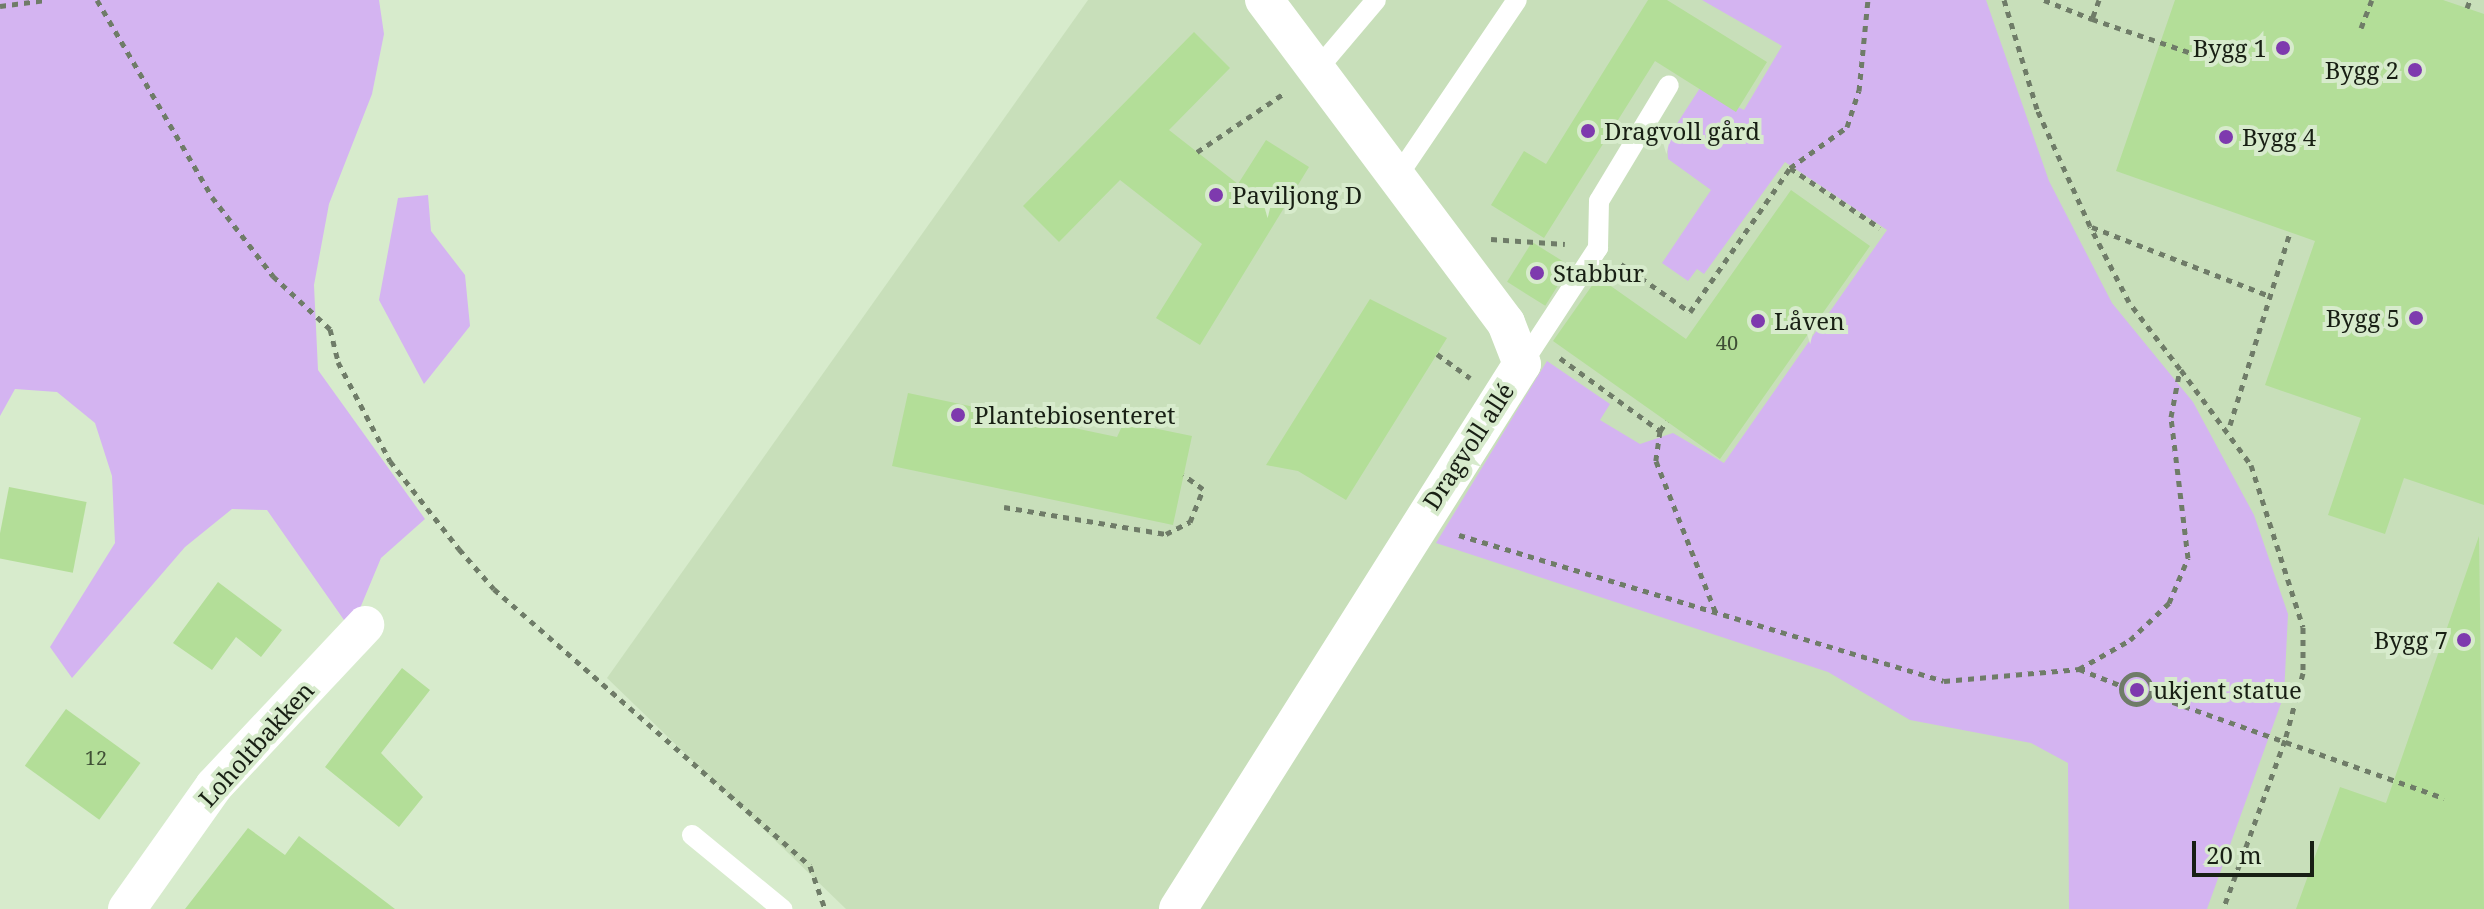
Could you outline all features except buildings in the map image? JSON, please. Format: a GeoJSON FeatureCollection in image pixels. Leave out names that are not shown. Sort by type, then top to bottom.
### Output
{"type":"FeatureCollection","features":[{"type":"Feature","properties":{"kind":"street","name":"Dragvoll allé"},"geometry":{"type":"LineString","coordinates":[[1178,909],[1424,514],[1529,353],[1441,242],[1264,0]]}},
{"type":"Feature","properties":{"kind":"street","name":"Loholtbakken"},"geometry":{"type":"LineString","coordinates":[[127,909],[214,786],[365,625]]}},
{"type":"Feature","properties":{"kind":"lane"},"geometry":{"type":"LineString","coordinates":[[1315,72],[1376,0]]}},
{"type":"Feature","properties":{"kind":"lane"},"geometry":{"type":"LineString","coordinates":[[1395,180],[1517,0]]}},
{"type":"Feature","properties":{"kind":"lane"},"geometry":{"type":"LineString","coordinates":[[1529,353],[1598,248],[1599,201],[1669,85]]}},
{"type":"Feature","properties":{"kind":"lane"},"geometry":{"type":"LineString","coordinates":[[692,835],[782,909]]}},
{"type":"Feature","properties":{"kind":"path"},"geometry":{"type":"LineString","coordinates":[[0,6],[46,0]]}},
{"type":"Feature","properties":{"kind":"path"},"geometry":{"type":"LineString","coordinates":[[97,0],[212,197],[273,276],[330,329],[338,362],[390,461],[459,549],[494,589],[810,866],[825,909]]}},
{"type":"Feature","properties":{"kind":"path"},"geometry":{"type":"LineString","coordinates":[[1441,242],[1526,237],[1598,248],[1690,312],[1790,168],[1847,127],[1859,91],[1868,0]]}},
{"type":"Feature","properties":{"kind":"path"},"geometry":{"type":"LineString","coordinates":[[2004,0],[2037,109],[2090,226],[2129,302],[2180,369],[2230,426],[2251,465],[2303,627],[2303,673],[2285,740],[2223,909]]}},
{"type":"Feature","properties":{"kind":"path"},"geometry":{"type":"LineString","coordinates":[[2044,0],[2209,59]]}},
{"type":"Feature","properties":{"kind":"path"},"geometry":{"type":"LineString","coordinates":[[2092,19],[2099,0]]}},
{"type":"Feature","properties":{"kind":"path"},"geometry":{"type":"LineString","coordinates":[[2361,28],[2372,0]]}},
{"type":"Feature","properties":{"kind":"path"},"geometry":{"type":"LineString","coordinates":[[2467,8],[2470,0]]}},
{"type":"Feature","properties":{"kind":"path"},"geometry":{"type":"LineString","coordinates":[[1197,152],[1315,72]]}},
{"type":"Feature","properties":{"kind":"path"},"geometry":{"type":"LineString","coordinates":[[1790,168],[1880,228]]}},
{"type":"Feature","properties":{"kind":"path"},"geometry":{"type":"LineString","coordinates":[[2090,226],[2270,296]]}},
{"type":"Feature","properties":{"kind":"path"},"geometry":{"type":"LineString","coordinates":[[2230,426],[2290,232]]}},
{"type":"Feature","properties":{"kind":"path"},"geometry":{"type":"LineString","coordinates":[[1529,353],[1660,431]]}},
{"type":"Feature","properties":{"kind":"path"},"geometry":{"type":"LineString","coordinates":[[1424,514],[1471,542],[1944,681],[2079,669],[2130,640],[2169,603],[2188,558],[2171,417],[2180,369]]}},
{"type":"Feature","properties":{"kind":"path"},"geometry":{"type":"LineString","coordinates":[[1667,421],[1660,431],[1660,475],[1717,614]]}},
{"type":"Feature","properties":{"kind":"path"},"geometry":{"type":"LineString","coordinates":[[1004,507],[1166,534],[1190,522],[1203,489],[1184,475]]}},
{"type":"Feature","properties":{"kind":"path"},"geometry":{"type":"LineString","coordinates":[[2079,669],[2122,686],[2132,703],[2150,694]]}},
{"type":"Feature","properties":{"kind":"path"},"geometry":{"type":"LineString","coordinates":[[2122,686],[2140,675],[2150,694],[2444,798]]}},
{"type":"Feature","properties":{"kind":"shaded area"},"geometry":{"type":"Polygon","coordinates":[[[0,0],[379,0],[384,34],[372,94],[329,204],[314,285],[318,370],[425,519],[381,558],[351,630],[267,510],[232,509],[185,547],[72,678],[50,647],[115,543],[112,476],[95,423],[57,392],[15,389],[0,416],[0,0]]]}},
{"type":"Feature","properties":{"kind":"shaded area"},"geometry":{"type":"Polygon","coordinates":[[[1088,0],[2484,0],[2484,909],[846,909],[607,678],[1088,0]]]}},
{"type":"Feature","properties":{"kind":"shaded area"},"geometry":{"type":"Polygon","coordinates":[[[1702,0],[1986,0],[2049,181],[2112,303],[2193,402],[2254,515],[2288,614],[2284,695],[2207,909],[2069,909],[2068,763],[2031,743],[1910,720],[1828,672],[1436,543],[1547,361],[1610,404],[1600,420],[1640,444],[1673,433],[1724,463],[1887,230],[1785,162],[1704,274],[1697,269],[1688,281],[1662,263],[1711,190],[1668,159],[1667,139],[1700,88],[1744,110],[1782,46],[1702,0]]]}},
{"type":"Feature","properties":{"kind":"shaded area"},"geometry":{"type":"Polygon","coordinates":[[[428,195],[431,231],[465,275],[470,326],[424,384],[379,300],[398,198],[428,195]]]}},
{"type":"Feature","properties":{"kind":"place","name":"Bygg 1"},"geometry":{"type":"Point","coordinates":[2283,48]}},
{"type":"Feature","properties":{"kind":"place","name":"Bygg 2"},"geometry":{"type":"Point","coordinates":[2415,70]}},
{"type":"Feature","properties":{"kind":"place","name":"Dragvoll gård"},"geometry":{"type":"Point","coordinates":[1588,131]}},
{"type":"Feature","properties":{"kind":"place","name":"Bygg 4"},"geometry":{"type":"Point","coordinates":[2226,137]}},
{"type":"Feature","properties":{"kind":"place","name":"Paviljong D"},"geometry":{"type":"Point","coordinates":[1216,195]}},
{"type":"Feature","properties":{"kind":"place","name":"Stabbur"},"geometry":{"type":"Point","coordinates":[1537,273]}},
{"type":"Feature","properties":{"kind":"place","name":"Bygg 5"},"geometry":{"type":"Point","coordinates":[2416,318]}},
{"type":"Feature","properties":{"kind":"place","name":"Låven"},"geometry":{"type":"Point","coordinates":[1758,321]}},
{"type":"Feature","properties":{"kind":"place","name":"Plantebiosenteret"},"geometry":{"type":"Point","coordinates":[958,415]}},
{"type":"Feature","properties":{"kind":"place","name":"Bygg 7"},"geometry":{"type":"Point","coordinates":[2464,640]}},
{"type":"Feature","properties":{"kind":"place","name":"ukjent statue"},"geometry":{"type":"Point","coordinates":[2137,690]}}]}
